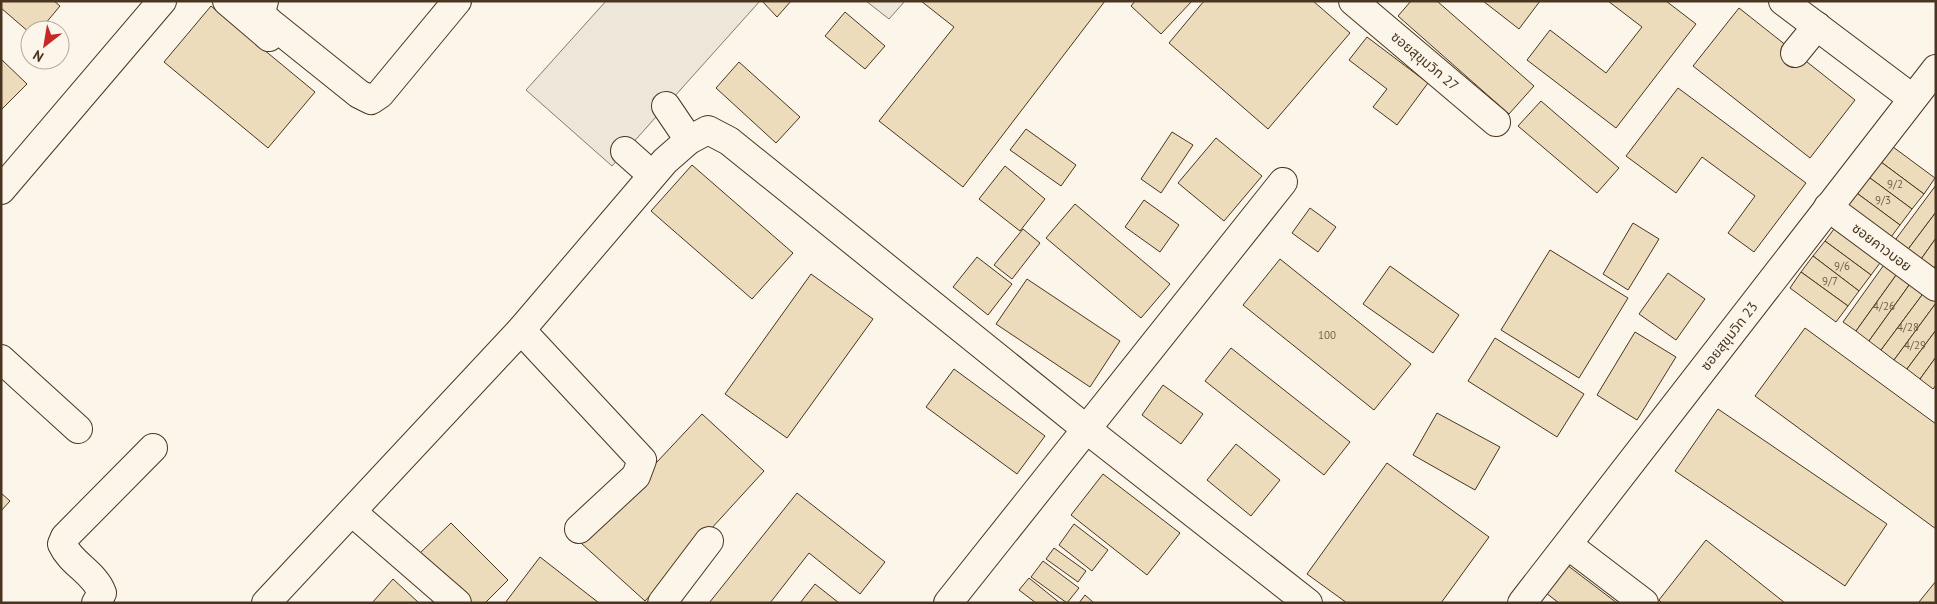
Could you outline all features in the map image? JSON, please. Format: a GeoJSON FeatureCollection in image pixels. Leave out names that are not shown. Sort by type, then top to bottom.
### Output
{"type":"FeatureCollection","features":[{"type":"Feature","properties":{"kind":"street"},"geometry":{"type":"LineString","coordinates":[[1,190],[162,1]]}},
{"type":"Feature","properties":{"kind":"street"},"geometry":{"type":"LineString","coordinates":[[227,1],[367,118]]}},
{"type":"Feature","properties":{"kind":"street"},"geometry":{"type":"LineString","coordinates":[[264,1],[261,12],[268,21],[359,94],[371,100],[380,94],[457,1]]}},
{"type":"Feature","properties":{"kind":"street","name":"ซอยสุขุมวิท 27"},"geometry":{"type":"LineString","coordinates":[[1353,1],[1496,122]]}},
{"type":"Feature","properties":{"kind":"street"},"geometry":{"type":"LineString","coordinates":[[1783,1],[1912,98]]}},
{"type":"Feature","properties":{"kind":"street"},"geometry":{"type":"LineString","coordinates":[[1795,53],[1817,26]]}},
{"type":"Feature","properties":{"kind":"street","name":"ซอยสุขุมวิท 23"},"geometry":{"type":"LineString","coordinates":[[1522,603],[1936,69]]}},
{"type":"Feature","properties":{"kind":"street"},"geometry":{"type":"LineString","coordinates":[[666,106],[689,140]]}},
{"type":"Feature","properties":{"kind":"street"},"geometry":{"type":"LineString","coordinates":[[266,603],[520,330],[652,175],[689,140],[708,130],[729,141],[1085,428],[1308,603]]}},
{"type":"Feature","properties":{"kind":"street"},"geometry":{"type":"LineString","coordinates":[[625,151],[652,175]]}},
{"type":"Feature","properties":{"kind":"street"},"geometry":{"type":"LineString","coordinates":[[948,603],[1085,428],[1283,182]]}},
{"type":"Feature","properties":{"kind":"street","name":"ซอยคาวบอย"},"geometry":{"type":"LineString","coordinates":[[1828,207],[1936,287]]}},
{"type":"Feature","properties":{"kind":"street"},"geometry":{"type":"LineString","coordinates":[[520,330],[642,460],[636,476],[579,529]]}},
{"type":"Feature","properties":{"kind":"street"},"geometry":{"type":"LineString","coordinates":[[1,359],[78,429]]}},
{"type":"Feature","properties":{"kind":"street"},"geometry":{"type":"LineString","coordinates":[[96,603],[102,593],[99,584],[65,552],[62,544],[65,537],[153,448]]}},
{"type":"Feature","properties":{"kind":"street"},"geometry":{"type":"LineString","coordinates":[[352,512],[457,603]]}},
{"type":"Feature","properties":{"kind":"street"},"geometry":{"type":"LineString","coordinates":[[662,603],[709,541]]}},
{"type":"Feature","properties":{"kind":"street"},"geometry":{"type":"LineString","coordinates":[[1568,545],[1644,603]]}},
{"type":"Feature","properties":{"kind":"shaded area"},"geometry":{"type":"Polygon","coordinates":[[[606,1],[760,1],[612,166],[526,90],[606,1]]]}},
{"type":"Feature","properties":{"kind":"shaded area"},"geometry":{"type":"Polygon","coordinates":[[[866,1],[905,1],[889,19],[866,1]]]}},
{"type":"Feature","properties":{"kind":"building"},"geometry":{"type":"Polygon","coordinates":[[[1,1],[54,1],[60,6],[48,20],[20,20],[20,24],[1,8],[1,1]]]}},
{"type":"Feature","properties":{"kind":"building"},"geometry":{"type":"Polygon","coordinates":[[[762,1],[791,1],[777,17],[762,1]]]}},
{"type":"Feature","properties":{"kind":"building"},"geometry":{"type":"Polygon","coordinates":[[[921,1],[1105,1],[963,187],[879,121],[954,27],[921,1]]]}},
{"type":"Feature","properties":{"kind":"building"},"geometry":{"type":"Polygon","coordinates":[[[1135,1],[1192,1],[1161,34],[1131,6],[1135,1]]]}},
{"type":"Feature","properties":{"kind":"building"},"geometry":{"type":"Polygon","coordinates":[[[1204,1],[1313,1],[1350,33],[1268,129],[1169,43],[1204,1]]]}},
{"type":"Feature","properties":{"kind":"building"},"geometry":{"type":"Polygon","coordinates":[[[1411,1],[1437,1],[1534,86],[1509,114],[1398,16],[1411,1]]]}},
{"type":"Feature","properties":{"kind":"building"},"geometry":{"type":"Polygon","coordinates":[[[1483,1],[1540,1],[1519,29],[1483,1]]]}},
{"type":"Feature","properties":{"kind":"building"},"geometry":{"type":"Polygon","coordinates":[[[1608,1],[1666,1],[1696,24],[1616,128],[1527,60],[1550,30],[1606,73],[1642,27],[1608,1]]]}},
{"type":"Feature","properties":{"kind":"building"},"geometry":{"type":"Polygon","coordinates":[[[211,6],[315,92],[268,148],[164,62],[211,6]]]}},
{"type":"Feature","properties":{"kind":"building"},"geometry":{"type":"Polygon","coordinates":[[[1739,8],[1855,100],[1810,158],[1693,66],[1739,8]]]}},
{"type":"Feature","properties":{"kind":"building"},"geometry":{"type":"Polygon","coordinates":[[[845,12],[885,46],[865,69],[825,36],[845,12]]]}},
{"type":"Feature","properties":{"kind":"building"},"geometry":{"type":"Polygon","coordinates":[[[1367,37],[1428,83],[1397,125],[1373,107],[1387,89],[1349,60],[1367,37]]]}},
{"type":"Feature","properties":{"kind":"building"},"geometry":{"type":"Polygon","coordinates":[[[1,59],[27,84],[1,110],[1,59]]]}},
{"type":"Feature","properties":{"kind":"building"},"geometry":{"type":"Polygon","coordinates":[[[739,62],[800,117],[776,143],[716,88],[739,62]]]}},
{"type":"Feature","properties":{"kind":"building"},"geometry":{"type":"Polygon","coordinates":[[[1678,88],[1806,183],[1754,252],[1728,233],[1755,196],[1702,157],[1676,193],[1626,156],[1678,88]]]}},
{"type":"Feature","properties":{"kind":"building"},"geometry":{"type":"Polygon","coordinates":[[[1541,101],[1619,168],[1597,193],[1518,126],[1541,101]]]}},
{"type":"Feature","properties":{"kind":"building"},"geometry":{"type":"Polygon","coordinates":[[[1026,129],[1076,165],[1061,186],[1010,150],[1026,129]]]}},
{"type":"Feature","properties":{"kind":"building"},"geometry":{"type":"Polygon","coordinates":[[[1172,132],[1193,145],[1161,193],[1141,179],[1172,132]]]}},
{"type":"Feature","properties":{"kind":"building"},"geometry":{"type":"Polygon","coordinates":[[[1216,138],[1262,176],[1224,221],[1178,183],[1216,138]]]}},
{"type":"Feature","properties":{"kind":"building"},"geometry":{"type":"Polygon","coordinates":[[[1889,144],[1935,178],[1924,194],[1877,159],[1889,144]]]}},
{"type":"Feature","properties":{"kind":"building"},"geometry":{"type":"Polygon","coordinates":[[[1877,159],[1924,194],[1912,209],[1866,175],[1877,159]]]}},
{"type":"Feature","properties":{"kind":"building"},"geometry":{"type":"Polygon","coordinates":[[[692,165],[793,253],[752,299],[651,211],[692,165]]]}},
{"type":"Feature","properties":{"kind":"building"},"geometry":{"type":"Polygon","coordinates":[[[1005,166],[1045,199],[1020,231],[979,199],[1005,166]]]}},
{"type":"Feature","properties":{"kind":"building"},"geometry":{"type":"Polygon","coordinates":[[[1866,175],[1912,209],[1900,225],[1854,191],[1866,175]]]}},
{"type":"Feature","properties":{"kind":"building"},"geometry":{"type":"Polygon","coordinates":[[[1936,185],[1936,212],[1906,252],[1893,243],[1936,185]]]}},
{"type":"Feature","properties":{"kind":"building"},"geometry":{"type":"Polygon","coordinates":[[[1854,191],[1900,225],[1888,241],[1842,207],[1854,191]]]}},
{"type":"Feature","properties":{"kind":"building"},"geometry":{"type":"Polygon","coordinates":[[[1144,200],[1179,225],[1160,252],[1125,227],[1144,200]]]}},
{"type":"Feature","properties":{"kind":"building"},"geometry":{"type":"Polygon","coordinates":[[[1075,204],[1170,284],[1141,318],[1046,238],[1075,204]]]}},
{"type":"Feature","properties":{"kind":"building"},"geometry":{"type":"Polygon","coordinates":[[[1310,208],[1336,227],[1318,252],[1292,233],[1310,208]]]}},
{"type":"Feature","properties":{"kind":"building"},"geometry":{"type":"Polygon","coordinates":[[[1936,212],[1936,238],[1919,262],[1906,252],[1936,212]]]}},
{"type":"Feature","properties":{"kind":"building"},"geometry":{"type":"Polygon","coordinates":[[[1633,223],[1659,239],[1628,290],[1603,274],[1633,223]]]}},
{"type":"Feature","properties":{"kind":"building"},"geometry":{"type":"Polygon","coordinates":[[[1837,225],[1883,259],[1871,275],[1825,241],[1837,225]]]}},
{"type":"Feature","properties":{"kind":"building"},"geometry":{"type":"Polygon","coordinates":[[[1023,229],[1040,243],[1012,279],[994,265],[1023,229]]]}},
{"type":"Feature","properties":{"kind":"building"},"geometry":{"type":"Polygon","coordinates":[[[1936,238],[1936,265],[1931,271],[1919,262],[1936,238]]]}},
{"type":"Feature","properties":{"kind":"building"},"geometry":{"type":"Polygon","coordinates":[[[1825,241],[1871,275],[1859,291],[1813,256],[1825,241]]]}},
{"type":"Feature","properties":{"kind":"building"},"geometry":{"type":"Polygon","coordinates":[[[1550,250],[1628,298],[1579,378],[1501,330],[1550,250]]]}},
{"type":"Feature","properties":{"kind":"building"},"geometry":{"type":"Polygon","coordinates":[[[1813,256],[1859,291],[1848,306],[1801,272],[1813,256]]]}},
{"type":"Feature","properties":{"kind":"building"},"geometry":{"type":"Polygon","coordinates":[[[977,257],[1012,284],[988,315],[953,287],[977,257]]]}},
{"type":"Feature","properties":{"kind":"building"},"geometry":{"type":"Polygon","coordinates":[[[1280,259],[1411,364],[1374,410],[1243,305],[1280,259]]]}},
{"type":"Feature","properties":{"kind":"building"},"geometry":{"type":"Polygon","coordinates":[[[1886,262],[1899,271],[1856,331],[1843,322],[1886,262]]]}},
{"type":"Feature","properties":{"kind":"building"},"geometry":{"type":"Polygon","coordinates":[[[1390,266],[1459,315],[1433,353],[1363,304],[1390,266]]]}},
{"type":"Feature","properties":{"kind":"building"},"geometry":{"type":"Polygon","coordinates":[[[1899,271],[1912,281],[1869,341],[1856,331],[1899,271]]]}},
{"type":"Feature","properties":{"kind":"building"},"geometry":{"type":"Polygon","coordinates":[[[1801,272],[1848,306],[1836,322],[1790,288],[1801,272]]]}},
{"type":"Feature","properties":{"kind":"building"},"geometry":{"type":"Polygon","coordinates":[[[1668,273],[1705,299],[1676,340],[1639,314],[1668,273]]]}},
{"type":"Feature","properties":{"kind":"building"},"geometry":{"type":"Polygon","coordinates":[[[811,274],[873,319],[787,438],[725,394],[811,274]]]}},
{"type":"Feature","properties":{"kind":"building"},"geometry":{"type":"Polygon","coordinates":[[[1027,279],[1120,341],[1090,387],[996,324],[1027,279]]]}},
{"type":"Feature","properties":{"kind":"building"},"geometry":{"type":"Polygon","coordinates":[[[1912,281],[1925,291],[1881,350],[1869,341],[1912,281]]]}},
{"type":"Feature","properties":{"kind":"building"},"geometry":{"type":"Polygon","coordinates":[[[1925,291],[1936,299],[1936,303],[1894,360],[1881,350],[1925,291]]]}},
{"type":"Feature","properties":{"kind":"building"},"geometry":{"type":"Polygon","coordinates":[[[1936,303],[1936,330],[1907,369],[1894,360],[1936,303]]]}},
{"type":"Feature","properties":{"kind":"building"},"geometry":{"type":"Polygon","coordinates":[[[1805,328],[1936,424],[1936,529],[1755,396],[1805,328]]]}},
{"type":"Feature","properties":{"kind":"building"},"geometry":{"type":"Polygon","coordinates":[[[1936,330],[1936,357],[1920,379],[1907,369],[1936,330]]]}},
{"type":"Feature","properties":{"kind":"building"},"geometry":{"type":"Polygon","coordinates":[[[1635,332],[1676,357],[1637,420],[1597,395],[1635,332]]]}},
{"type":"Feature","properties":{"kind":"building"},"geometry":{"type":"Polygon","coordinates":[[[1495,338],[1584,394],[1557,437],[1468,381],[1495,338]]]}},
{"type":"Feature","properties":{"kind":"building"},"geometry":{"type":"Polygon","coordinates":[[[1231,348],[1350,442],[1324,475],[1205,381],[1231,348]]]}},
{"type":"Feature","properties":{"kind":"building"},"geometry":{"type":"Polygon","coordinates":[[[1936,357],[1936,385],[1933,389],[1920,379],[1936,357]]]}},
{"type":"Feature","properties":{"kind":"building"},"geometry":{"type":"Polygon","coordinates":[[[954,369],[1045,436],[1017,474],[926,407],[954,369]]]}},
{"type":"Feature","properties":{"kind":"building"},"geometry":{"type":"Polygon","coordinates":[[[1163,385],[1203,414],[1181,444],[1142,415],[1163,385]]]}},
{"type":"Feature","properties":{"kind":"building"},"geometry":{"type":"Polygon","coordinates":[[[1718,409],[1887,524],[1845,586],[1675,471],[1718,409]]]}},
{"type":"Feature","properties":{"kind":"building"},"geometry":{"type":"Polygon","coordinates":[[[1437,413],[1500,447],[1475,490],[1413,455],[1437,413]]]}},
{"type":"Feature","properties":{"kind":"building"},"geometry":{"type":"Polygon","coordinates":[[[702,414],[764,471],[645,601],[581,543],[702,414]]]}},
{"type":"Feature","properties":{"kind":"building"},"geometry":{"type":"Polygon","coordinates":[[[1236,444],[1280,480],[1251,516],[1207,480],[1236,444]]]}},
{"type":"Feature","properties":{"kind":"building"},"geometry":{"type":"Polygon","coordinates":[[[1387,463],[1489,537],[1441,603],[1347,603],[1307,574],[1387,463]]]}},
{"type":"Feature","properties":{"kind":"building"},"geometry":{"type":"Polygon","coordinates":[[[1103,474],[1180,533],[1147,575],[1071,515],[1103,474]]]}},
{"type":"Feature","properties":{"kind":"building"},"geometry":{"type":"Polygon","coordinates":[[[1,493],[10,501],[1,511],[1,493]]]}},
{"type":"Feature","properties":{"kind":"building"},"geometry":{"type":"Polygon","coordinates":[[[797,493],[885,562],[860,594],[809,553],[770,603],[709,603],[797,493]]]}},
{"type":"Feature","properties":{"kind":"building"},"geometry":{"type":"Polygon","coordinates":[[[451,523],[508,580],[485,603],[469,603],[420,553],[451,523]]]}},
{"type":"Feature","properties":{"kind":"building"},"geometry":{"type":"Polygon","coordinates":[[[1074,524],[1108,550],[1092,571],[1059,545],[1074,524]]]}},
{"type":"Feature","properties":{"kind":"building"},"geometry":{"type":"Polygon","coordinates":[[[1706,540],[1785,603],[1662,603],[1659,600],[1706,540]]]}},
{"type":"Feature","properties":{"kind":"building"},"geometry":{"type":"Polygon","coordinates":[[[1054,548],[1086,571],[1078,582],[1046,559],[1054,548]]]}},
{"type":"Feature","properties":{"kind":"building"},"geometry":{"type":"Polygon","coordinates":[[[540,557],[599,603],[505,603],[540,557]]]}},
{"type":"Feature","properties":{"kind":"building"},"geometry":{"type":"Polygon","coordinates":[[[1043,561],[1079,588],[1067,603],[1031,577],[1043,561]]]}},
{"type":"Feature","properties":{"kind":"building"},"geometry":{"type":"Polygon","coordinates":[[[1567,565],[1617,603],[1559,603],[1546,593],[1567,565]]]}},
{"type":"Feature","properties":{"kind":"building"},"geometry":{"type":"Polygon","coordinates":[[[1029,578],[1060,603],[1036,603],[1019,590],[1029,578]]]}},
{"type":"Feature","properties":{"kind":"building"},"geometry":{"type":"Polygon","coordinates":[[[393,579],[419,603],[372,603],[393,579]]]}},
{"type":"Feature","properties":{"kind":"building"},"geometry":{"type":"Polygon","coordinates":[[[1936,581],[1936,603],[1920,603],[1919,602],[1936,581]]]}},
{"type":"Feature","properties":{"kind":"building"},"geometry":{"type":"Polygon","coordinates":[[[815,584],[839,603],[800,603],[815,584]]]}},
{"type":"Feature","properties":{"kind":"building"},"geometry":{"type":"Polygon","coordinates":[[[1085,595],[1094,603],[1079,603],[1085,595]]]}}]}
